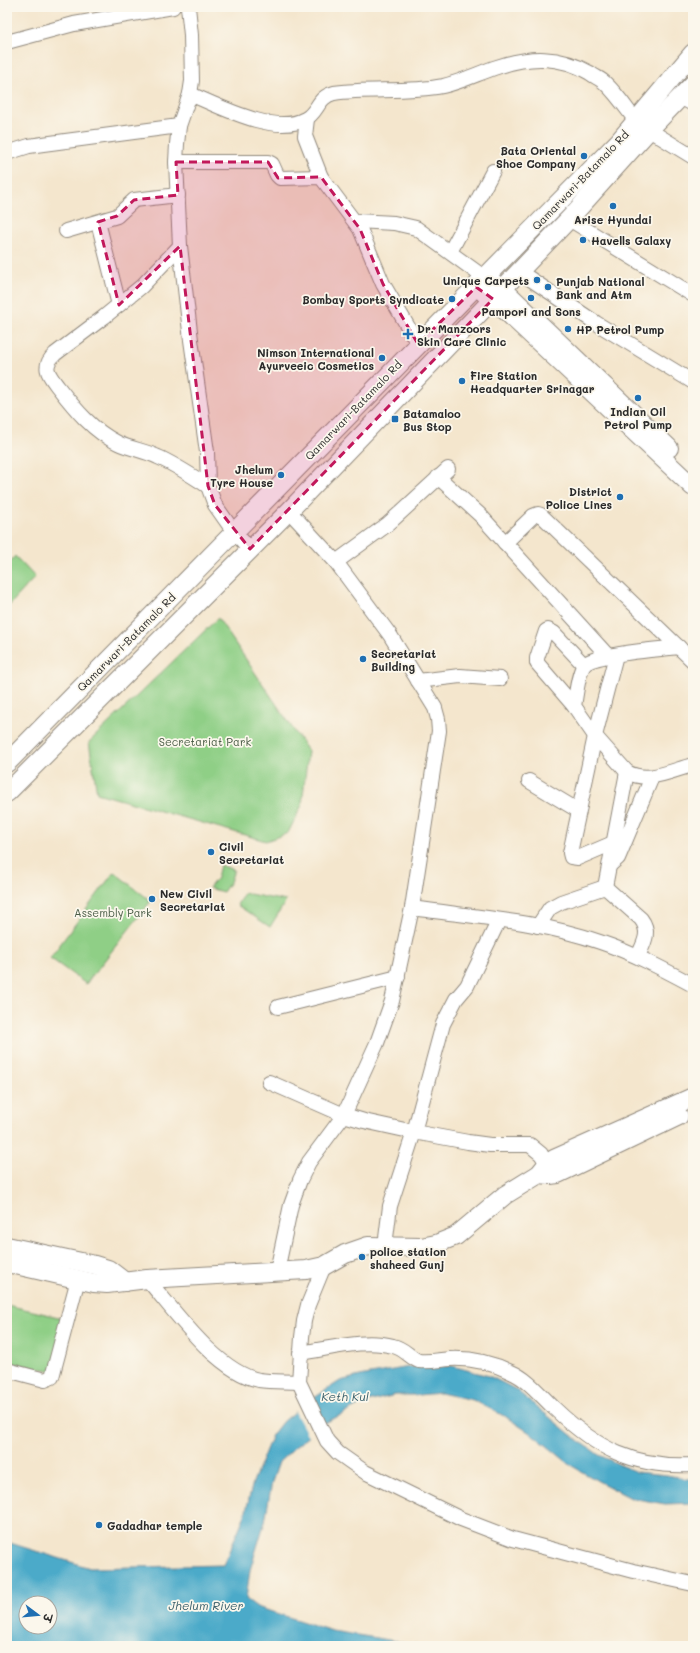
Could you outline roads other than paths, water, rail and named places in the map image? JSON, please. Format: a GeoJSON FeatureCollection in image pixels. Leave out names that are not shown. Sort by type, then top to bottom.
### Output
{"type":"FeatureCollection","features":[{"type":"Feature","properties":{"kind":"main road","name":"Qamarwari-Batamalo Rd"},"geometry":{"type":"LineString","coordinates":[[7,793],[288,511],[520,272],[569,219],[642,125],[693,53]]}},
{"type":"Feature","properties":{"kind":"main road"},"geometry":{"type":"LineString","coordinates":[[642,125],[684,100],[693,84]]}},
{"type":"Feature","properties":{"kind":"main road","name":"Qamarwari-Batamalo Rd"},"geometry":{"type":"LineString","coordinates":[[7,763],[418,344],[620,141],[642,125]]}},
{"type":"Feature","properties":{"kind":"main road"},"geometry":{"type":"LineString","coordinates":[[480,283],[498,294],[693,471]]}},
{"type":"Feature","properties":{"kind":"main road"},"geometry":{"type":"LineString","coordinates":[[498,294],[693,487]]}},
{"type":"Feature","properties":{"kind":"main road"},"geometry":{"type":"LineString","coordinates":[[7,1263],[107,1284],[147,1279],[306,1270],[324,1266],[356,1249],[368,1246],[421,1248],[456,1236],[505,1195],[543,1169],[554,1159],[693,1097]]}},
{"type":"Feature","properties":{"kind":"main road"},"geometry":{"type":"LineString","coordinates":[[543,1169],[550,1175],[558,1174],[693,1110]]}},
{"type":"Feature","properties":{"kind":"main road"},"geometry":{"type":"LineString","coordinates":[[7,1246],[95,1265],[108,1269],[125,1282]]}},
{"type":"Feature","properties":{"kind":"street"},"geometry":{"type":"LineString","coordinates":[[7,42],[74,24],[173,7]]}},
{"type":"Feature","properties":{"kind":"street"},"geometry":{"type":"LineString","coordinates":[[188,7],[192,67],[190,94],[180,126],[176,162],[180,246],[191,340],[207,452],[208,486],[215,505],[234,532],[250,549]]}},
{"type":"Feature","properties":{"kind":"street"},"geometry":{"type":"LineString","coordinates":[[418,344],[385,288],[356,221],[321,177],[305,136],[307,119],[321,100],[328,95],[334,93],[429,88],[444,85],[498,66],[528,58],[546,58],[567,63],[604,82],[642,125],[693,158]]}},
{"type":"Feature","properties":{"kind":"street"},"geometry":{"type":"LineString","coordinates":[[190,94],[267,123],[296,123],[307,119]]}},
{"type":"Feature","properties":{"kind":"street"},"geometry":{"type":"LineString","coordinates":[[7,153],[36,145],[180,126]]}},
{"type":"Feature","properties":{"kind":"street"},"geometry":{"type":"LineString","coordinates":[[176,162],[268,162],[272,164],[280,178],[321,177]]}},
{"type":"Feature","properties":{"kind":"street"},"geometry":{"type":"LineString","coordinates":[[450,252],[493,171]]}},
{"type":"Feature","properties":{"kind":"street"},"geometry":{"type":"LineString","coordinates":[[66,231],[117,216],[134,200],[178,195]]}},
{"type":"Feature","properties":{"kind":"street"},"geometry":{"type":"LineString","coordinates":[[569,219],[693,295]]}},
{"type":"Feature","properties":{"kind":"street"},"geometry":{"type":"LineString","coordinates":[[356,221],[404,224],[416,228],[450,252],[480,283]]}},
{"type":"Feature","properties":{"kind":"street"},"geometry":{"type":"LineString","coordinates":[[98,222],[119,305]]}},
{"type":"Feature","properties":{"kind":"street"},"geometry":{"type":"LineString","coordinates":[[180,246],[159,270],[119,305],[49,360],[47,367],[48,374],[72,405],[89,423],[118,443],[159,457],[208,486]]}},
{"type":"Feature","properties":{"kind":"street"},"geometry":{"type":"LineString","coordinates":[[520,272],[596,323],[693,382]]}},
{"type":"Feature","properties":{"kind":"street"},"geometry":{"type":"LineString","coordinates":[[336,562],[388,524],[443,473],[505,543],[612,656]]}},
{"type":"Feature","properties":{"kind":"street"},"geometry":{"type":"LineString","coordinates":[[277,1271],[291,1205],[300,1180],[309,1162],[344,1115],[385,1024],[398,977],[412,908],[439,731],[435,708],[390,635],[336,562],[288,511]]}},
{"type":"Feature","properties":{"kind":"street"},"geometry":{"type":"LineString","coordinates":[[505,543],[533,516],[538,514],[541,515],[693,661]]}},
{"type":"Feature","properties":{"kind":"street"},"geometry":{"type":"LineString","coordinates":[[584,665],[554,633],[548,630],[546,631],[537,658],[537,663],[574,706],[595,736],[627,772],[634,776],[652,776],[692,762]]}},
{"type":"Feature","properties":{"kind":"street"},"geometry":{"type":"LineString","coordinates":[[574,706],[581,670],[584,665],[593,659],[679,647]]}},
{"type":"Feature","properties":{"kind":"street"},"geometry":{"type":"LineString","coordinates":[[612,656],[570,853],[571,857],[578,858],[613,843]]}},
{"type":"Feature","properties":{"kind":"street"},"geometry":{"type":"LineString","coordinates":[[418,681],[460,676],[500,679]]}},
{"type":"Feature","properties":{"kind":"street"},"geometry":{"type":"LineString","coordinates":[[605,887],[627,772]]}},
{"type":"Feature","properties":{"kind":"street"},"geometry":{"type":"LineString","coordinates":[[609,866],[618,858],[622,851],[652,776]]}},
{"type":"Feature","properties":{"kind":"street"},"geometry":{"type":"LineString","coordinates":[[530,781],[579,811]]}},
{"type":"Feature","properties":{"kind":"street"},"geometry":{"type":"LineString","coordinates":[[538,926],[550,908],[561,902],[605,887]]}},
{"type":"Feature","properties":{"kind":"street"},"geometry":{"type":"LineString","coordinates":[[605,887],[645,924],[646,936],[638,956]]}},
{"type":"Feature","properties":{"kind":"street"},"geometry":{"type":"LineString","coordinates":[[412,908],[538,926],[568,932],[638,956],[693,986]]}},
{"type":"Feature","properties":{"kind":"street"},"geometry":{"type":"LineString","coordinates":[[385,1246],[390,1206],[414,1132],[443,1024],[456,999],[467,986],[498,920]]}},
{"type":"Feature","properties":{"kind":"street"},"geometry":{"type":"LineString","coordinates":[[278,1007],[398,977]]}},
{"type":"Feature","properties":{"kind":"street"},"geometry":{"type":"LineString","coordinates":[[269,1082],[344,1115],[414,1132],[490,1145],[530,1146],[542,1154],[543,1169]]}},
{"type":"Feature","properties":{"kind":"street"},"geometry":{"type":"LineString","coordinates":[[324,1266],[308,1304],[300,1353],[301,1384],[327,1441],[338,1453],[365,1472],[461,1519],[513,1539],[618,1567],[693,1584]]}},
{"type":"Feature","properties":{"kind":"street"},"geometry":{"type":"LineString","coordinates":[[7,1370],[45,1380],[52,1377],[78,1279]]}},
{"type":"Feature","properties":{"kind":"street"},"geometry":{"type":"LineString","coordinates":[[147,1279],[194,1334],[226,1364],[243,1374],[259,1380],[301,1384]]}},
{"type":"Feature","properties":{"kind":"street"},"geometry":{"type":"LineString","coordinates":[[300,1353],[375,1343],[402,1349],[414,1359],[420,1361],[474,1359],[513,1372],[529,1384],[575,1427],[603,1446],[620,1455],[655,1464],[678,1466],[693,1465]]}},
{"type":"Feature","properties":{"kind":"water"},"geometry":{"type":"Polygon","coordinates":[[[452,1366],[489,1376],[515,1389],[570,1434],[599,1455],[636,1472],[693,1479],[693,1503],[665,1504],[631,1498],[572,1466],[536,1437],[506,1417],[473,1400],[441,1393],[395,1395],[364,1403],[325,1423],[279,1462],[272,1482],[265,1521],[250,1570],[246,1599],[257,1607],[332,1631],[427,1646],[7,1646],[7,1542],[90,1568],[223,1565],[245,1515],[253,1482],[272,1435],[283,1421],[303,1405],[340,1381],[409,1367],[452,1366]]]}},
{"type":"Feature","properties":{"kind":"place","name":"Bata Oriental Shoe Company"},"geometry":{"type":"Point","coordinates":[584,156]}},
{"type":"Feature","properties":{"kind":"place","name":"Arise Hyundai"},"geometry":{"type":"Point","coordinates":[613,206]}},
{"type":"Feature","properties":{"kind":"place","name":"Havells Galaxy"},"geometry":{"type":"Point","coordinates":[583,240]}},
{"type":"Feature","properties":{"kind":"place","name":"Unique Carpets"},"geometry":{"type":"Point","coordinates":[537,280]}},
{"type":"Feature","properties":{"kind":"place","name":"Punjab National Bank and Atm"},"geometry":{"type":"Point","coordinates":[548,287]}},
{"type":"Feature","properties":{"kind":"place","name":"Pampori and Sons"},"geometry":{"type":"Point","coordinates":[531,298]}},
{"type":"Feature","properties":{"kind":"place","name":"Bombay Sports Syndicate"},"geometry":{"type":"Point","coordinates":[452,299]}},
{"type":"Feature","properties":{"kind":"place","name":"HP Petrol Pump"},"geometry":{"type":"Point","coordinates":[568,329]}},
{"type":"Feature","properties":{"kind":"place","name":"Dr. Manzoors Skin Care Clinic"},"geometry":{"type":"Point","coordinates":[408,334]}},
{"type":"Feature","properties":{"kind":"place","name":"Nimson International Ayurveeic Cosmetics"},"geometry":{"type":"Point","coordinates":[382,358]}},
{"type":"Feature","properties":{"kind":"place","name":"Fire Station Headquarter Srinagar"},"geometry":{"type":"Point","coordinates":[462,381]}},
{"type":"Feature","properties":{"kind":"place","name":"Indian Oil Petrol Pump"},"geometry":{"type":"Point","coordinates":[638,398]}},
{"type":"Feature","properties":{"kind":"place","name":"Batamaloo Bus Stop"},"geometry":{"type":"Point","coordinates":[395,419]}},
{"type":"Feature","properties":{"kind":"place","name":"Jhelum Tyre House"},"geometry":{"type":"Point","coordinates":[281,475]}},
{"type":"Feature","properties":{"kind":"place","name":"District Police Lines"},"geometry":{"type":"Point","coordinates":[620,497]}},
{"type":"Feature","properties":{"kind":"place","name":"Secretariat Building"},"geometry":{"type":"Point","coordinates":[363,659]}},
{"type":"Feature","properties":{"kind":"place","name":"Civil Secretariat"},"geometry":{"type":"Point","coordinates":[211,852]}},
{"type":"Feature","properties":{"kind":"place","name":"New Civil Secretariat"},"geometry":{"type":"Point","coordinates":[152,899]}},
{"type":"Feature","properties":{"kind":"place","name":"police station shaheed Gunj"},"geometry":{"type":"Point","coordinates":[362,1257]}},
{"type":"Feature","properties":{"kind":"place","name":"Gadadhar temple"},"geometry":{"type":"Point","coordinates":[99,1525]}},
{"type":"Feature","properties":{"kind":"park label","name":"Secretariat Park"},"geometry":{"type":"Point","coordinates":[205,741]}},
{"type":"Feature","properties":{"kind":"park label","name":"Assembly Park"},"geometry":{"type":"Point","coordinates":[113,912]}},
{"type":"Feature","properties":{"kind":"water label","name":"Keth Kul"},"geometry":{"type":"Point","coordinates":[345,1396]}},
{"type":"Feature","properties":{"kind":"water label","name":"Jhelum River"},"geometry":{"type":"Point","coordinates":[206,1605]}}]}
